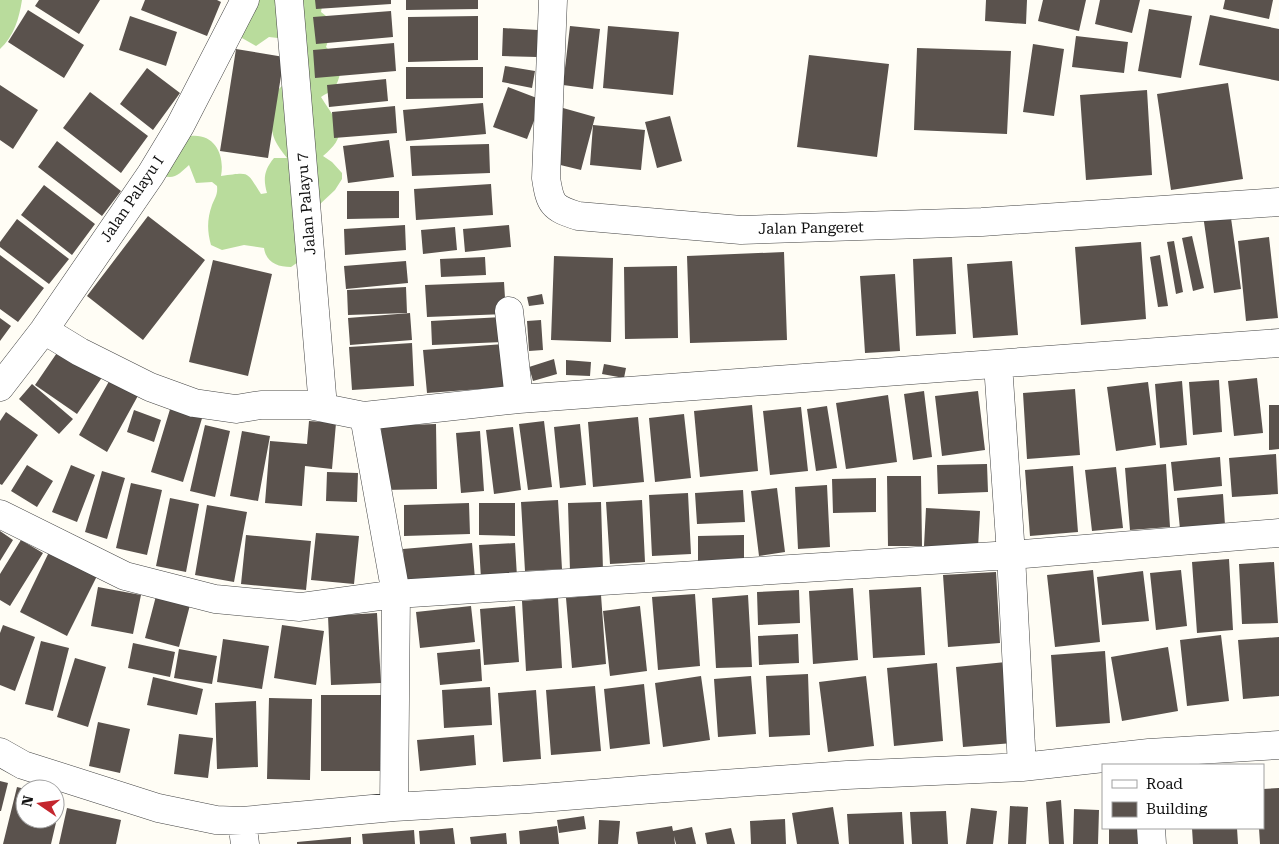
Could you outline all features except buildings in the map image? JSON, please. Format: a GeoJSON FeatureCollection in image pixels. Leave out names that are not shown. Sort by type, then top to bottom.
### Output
{"type":"FeatureCollection","features":[{"type":"Feature","properties":{"kind":"street","name":"Jalan Palayu I"},"geometry":{"type":"LineString","coordinates":[[0,387],[44,330],[151,174],[180,126],[245,0]]}},
{"type":"Feature","properties":{"kind":"street","name":"Jalan Palayu 7"},"geometry":{"type":"LineString","coordinates":[[289,0],[323,407]]}},
{"type":"Feature","properties":{"kind":"street","name":"Jalan Pangeret"},"geometry":{"type":"LineString","coordinates":[[553,0],[546,178],[549,199],[560,211],[578,216],[741,230],[982,222],[1279,202]]}},
{"type":"Feature","properties":{"kind":"street"},"geometry":{"type":"LineString","coordinates":[[509,311],[519,399]]}},
{"type":"Feature","properties":{"kind":"street"},"geometry":{"type":"LineString","coordinates":[[44,330],[80,352],[150,387],[194,403],[236,409],[261,405],[310,405],[364,416],[519,399],[1279,344]]}},
{"type":"Feature","properties":{"kind":"street"},"geometry":{"type":"LineString","coordinates":[[998,364],[1011,555],[1022,767]]}},
{"type":"Feature","properties":{"kind":"street"},"geometry":{"type":"LineString","coordinates":[[364,416],[396,594],[394,807]]}},
{"type":"Feature","properties":{"kind":"street"},"geometry":{"type":"LineString","coordinates":[[0,514],[125,576],[215,600],[300,607],[396,594],[1011,555],[1279,533]]}},
{"type":"Feature","properties":{"kind":"street"},"geometry":{"type":"LineString","coordinates":[[0,752],[23,765],[158,808],[216,820],[244,832],[394,807],[529,799],[846,775],[1149,759],[1279,745]]}},
{"type":"Feature","properties":{"kind":"street"},"geometry":{"type":"LineString","coordinates":[[1151,829],[1152,844]]}},
{"type":"Feature","properties":{"kind":"green space"},"geometry":{"type":"Polygon","coordinates":[[[0,0],[22,0],[15,27],[9,39],[0,49],[0,0]]]}},
{"type":"Feature","properties":{"kind":"green space"},"geometry":{"type":"Polygon","coordinates":[[[248,0],[323,0],[321,12],[326,16],[328,41],[326,47],[333,54],[341,70],[334,88],[321,97],[336,120],[339,133],[332,148],[323,156],[332,162],[342,173],[342,179],[335,190],[318,206],[301,260],[291,267],[273,263],[267,257],[264,248],[244,245],[222,250],[211,245],[208,220],[217,194],[217,186],[212,182],[196,183],[189,165],[175,176],[164,176],[190,136],[206,138],[216,147],[220,153],[221,176],[247,175],[261,194],[267,193],[265,175],[271,162],[274,158],[287,158],[275,140],[271,122],[275,96],[286,83],[282,42],[278,38],[269,37],[256,46],[242,38],[239,27],[248,0]]]}}]}
